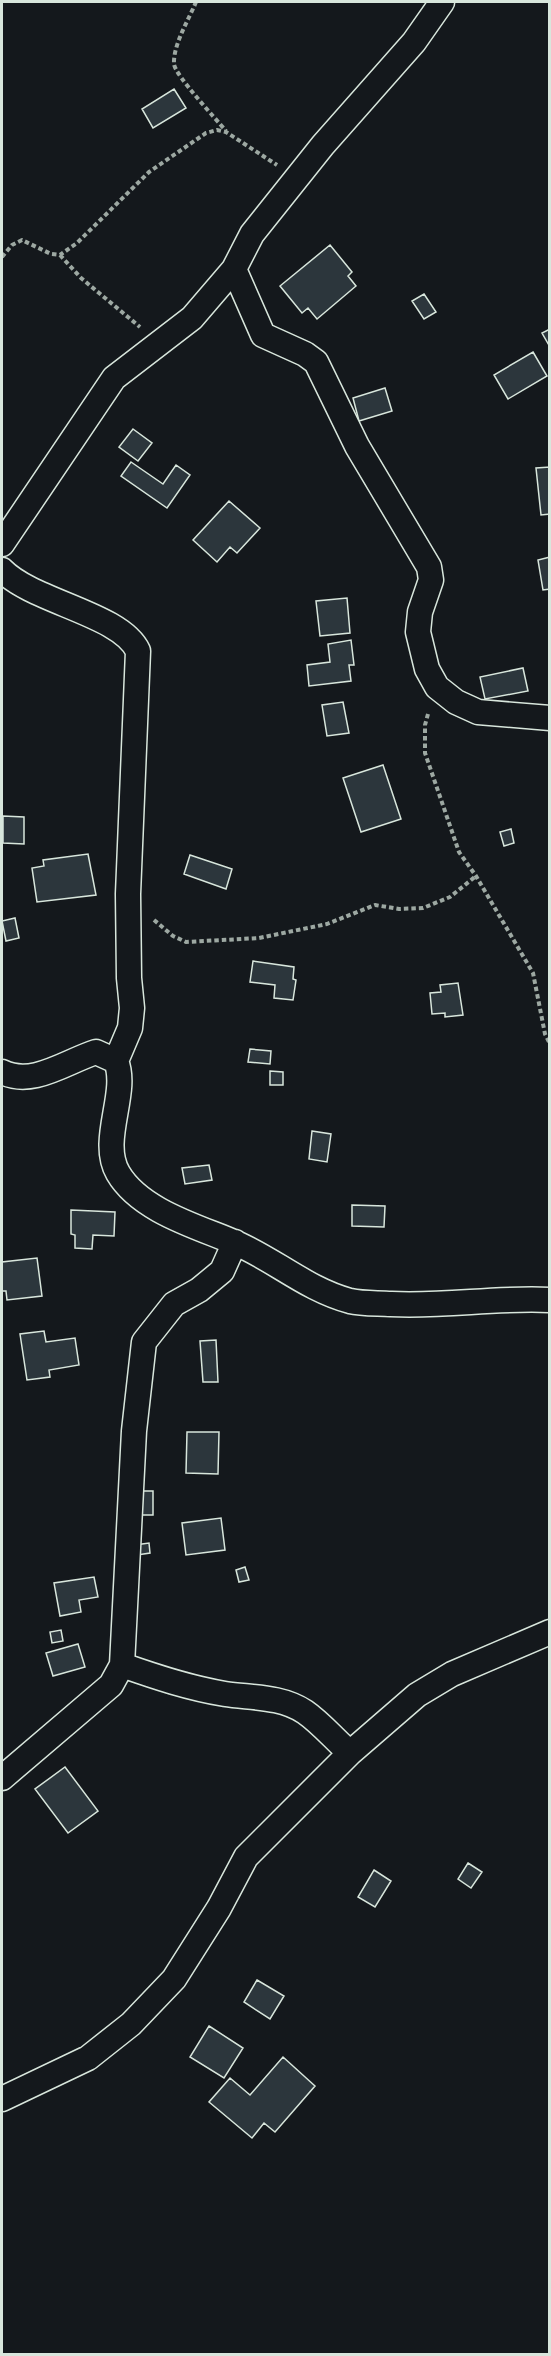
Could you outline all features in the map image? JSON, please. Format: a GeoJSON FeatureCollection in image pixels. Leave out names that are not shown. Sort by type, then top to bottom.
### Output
{"type":"FeatureCollection","features":[{"type":"Feature","properties":{"kind":"street"},"geometry":{"type":"LineString","coordinates":[[2,544],[88,413],[114,378],[159,341],[192,318],[234,269],[252,234],[296,179],[414,42],[442,2]]}},
{"type":"Feature","properties":{"kind":"street"},"geometry":{"type":"LineString","coordinates":[[234,269],[263,335],[305,354],[316,362],[357,446],[423,553],[431,580],[420,612],[418,632],[427,669],[437,687],[456,702],[478,712],[549,718]]}},
{"type":"Feature","properties":{"kind":"street"},"geometry":{"type":"LineString","coordinates":[[2,570],[9,578],[39,595],[85,613],[121,633],[134,642],[138,651],[128,894],[129,978],[132,1008],[130,1028],[116,1061],[118,1076],[111,1142],[117,1172],[136,1194],[164,1211],[235,1242],[294,1278],[324,1292],[353,1301],[420,1305],[521,1298],[549,1300]]}},
{"type":"Feature","properties":{"kind":"street"},"geometry":{"type":"LineString","coordinates":[[2,1072],[17,1078],[33,1076],[96,1052],[116,1061]]}},
{"type":"Feature","properties":{"kind":"street"},"geometry":{"type":"LineString","coordinates":[[2,1778],[111,1685],[122,1665],[134,1431],[144,1342],[174,1304],[199,1290],[222,1271],[235,1242]]}},
{"type":"Feature","properties":{"kind":"street"},"geometry":{"type":"LineString","coordinates":[[2,2099],[88,2058],[131,2024],[174,1978],[219,1908],[246,1857],[350,1753],[417,1695],[452,1674],[549,1632]]}},
{"type":"Feature","properties":{"kind":"street"},"geometry":{"type":"LineString","coordinates":[[122,1665],[176,1684],[226,1694],[265,1697],[290,1704],[306,1712],[350,1753]]}},
{"type":"Feature","properties":{"kind":"path"},"geometry":{"type":"LineString","coordinates":[[196,2],[177,49],[174,68],[226,132],[296,179]]}},
{"type":"Feature","properties":{"kind":"path"},"geometry":{"type":"LineString","coordinates":[[3,253],[22,240],[51,254],[60,255],[78,243],[149,172],[206,133],[217,130],[226,132]]}},
{"type":"Feature","properties":{"kind":"path"},"geometry":{"type":"LineString","coordinates":[[60,255],[81,278],[116,309],[159,341]]}},
{"type":"Feature","properties":{"kind":"path"},"geometry":{"type":"LineString","coordinates":[[437,687],[425,725],[424,753],[459,852],[476,876],[533,973],[549,1044]]}},
{"type":"Feature","properties":{"kind":"path"},"geometry":{"type":"LineString","coordinates":[[128,894],[147,915],[173,936],[186,942],[259,938],[327,924],[375,905],[399,909],[423,908],[450,897],[476,876]]}},
{"type":"Feature","properties":{"kind":"building"},"geometry":{"type":"Polygon","coordinates":[[[174,89],[186,108],[153,128],[142,109],[174,89]]]}},
{"type":"Feature","properties":{"kind":"building"},"geometry":{"type":"Polygon","coordinates":[[[330,245],[352,272],[348,276],[356,286],[317,319],[308,308],[302,313],[280,286],[330,245]]]}},
{"type":"Feature","properties":{"kind":"building"},"geometry":{"type":"Polygon","coordinates":[[[424,294],[436,312],[424,319],[412,301],[424,294]]]}},
{"type":"Feature","properties":{"kind":"building"},"geometry":{"type":"Polygon","coordinates":[[[550,329],[550,347],[542,333],[550,329]]]}},
{"type":"Feature","properties":{"kind":"building"},"geometry":{"type":"Polygon","coordinates":[[[533,352],[547,376],[508,399],[494,375],[533,352]]]}},
{"type":"Feature","properties":{"kind":"building"},"geometry":{"type":"Polygon","coordinates":[[[385,388],[392,411],[359,421],[353,398],[385,388]]]}},
{"type":"Feature","properties":{"kind":"building"},"geometry":{"type":"Polygon","coordinates":[[[133,429],[152,443],[138,461],[119,447],[133,429]]]}},
{"type":"Feature","properties":{"kind":"building"},"geometry":{"type":"Polygon","coordinates":[[[131,462],[163,484],[176,465],[190,475],[167,508],[121,476],[131,462]]]}},
{"type":"Feature","properties":{"kind":"building"},"geometry":{"type":"Polygon","coordinates":[[[550,467],[550,514],[541,515],[536,468],[550,467]]]}},
{"type":"Feature","properties":{"kind":"building"},"geometry":{"type":"Polygon","coordinates":[[[229,501],[260,528],[237,553],[230,547],[217,562],[193,540],[229,501]]]}},
{"type":"Feature","properties":{"kind":"building"},"geometry":{"type":"Polygon","coordinates":[[[550,557],[550,589],[543,590],[538,560],[550,557]]]}},
{"type":"Feature","properties":{"kind":"building"},"geometry":{"type":"Polygon","coordinates":[[[347,598],[350,633],[320,636],[316,601],[347,598]]]}},
{"type":"Feature","properties":{"kind":"building"},"geometry":{"type":"Polygon","coordinates":[[[351,640],[354,665],[349,665],[351,681],[309,686],[307,665],[330,662],[328,644],[351,640]]]}},
{"type":"Feature","properties":{"kind":"building"},"geometry":{"type":"Polygon","coordinates":[[[523,668],[528,691],[485,699],[480,677],[523,668]]]}},
{"type":"Feature","properties":{"kind":"building"},"geometry":{"type":"Polygon","coordinates":[[[343,702],[349,733],[327,736],[322,705],[343,702]]]}},
{"type":"Feature","properties":{"kind":"building"},"geometry":{"type":"Polygon","coordinates":[[[383,765],[401,819],[361,832],[343,778],[383,765]]]}},
{"type":"Feature","properties":{"kind":"building"},"geometry":{"type":"Polygon","coordinates":[[[3,816],[24,817],[24,844],[3,843],[3,816]]]}},
{"type":"Feature","properties":{"kind":"building"},"geometry":{"type":"Polygon","coordinates":[[[511,829],[514,843],[504,846],[500,832],[511,829]]]}},
{"type":"Feature","properties":{"kind":"building"},"geometry":{"type":"Polygon","coordinates":[[[88,854],[96,895],[37,902],[32,868],[44,866],[43,860],[88,854]]]}},
{"type":"Feature","properties":{"kind":"building"},"geometry":{"type":"Polygon","coordinates":[[[190,855],[232,869],[226,889],[184,874],[190,855]]]}},
{"type":"Feature","properties":{"kind":"building"},"geometry":{"type":"Polygon","coordinates":[[[15,918],[19,938],[6,941],[2,921],[15,918]]]}},
{"type":"Feature","properties":{"kind":"building"},"geometry":{"type":"Polygon","coordinates":[[[253,961],[294,967],[293,979],[296,980],[293,1000],[274,998],[275,985],[250,982],[253,961]]]}},
{"type":"Feature","properties":{"kind":"building"},"geometry":{"type":"Polygon","coordinates":[[[458,983],[463,1015],[445,1017],[445,1013],[432,1014],[430,993],[441,992],[440,985],[458,983]]]}},
{"type":"Feature","properties":{"kind":"building"},"geometry":{"type":"Polygon","coordinates":[[[250,1049],[271,1051],[270,1064],[248,1062],[250,1049]]]}},
{"type":"Feature","properties":{"kind":"building"},"geometry":{"type":"Polygon","coordinates":[[[270,1071],[283,1072],[283,1085],[270,1085],[270,1071]]]}},
{"type":"Feature","properties":{"kind":"building"},"geometry":{"type":"Polygon","coordinates":[[[312,1131],[331,1134],[327,1162],[309,1159],[312,1131]]]}},
{"type":"Feature","properties":{"kind":"building"},"geometry":{"type":"Polygon","coordinates":[[[209,1165],[212,1180],[185,1184],[182,1168],[209,1165]]]}},
{"type":"Feature","properties":{"kind":"building"},"geometry":{"type":"Polygon","coordinates":[[[352,1205],[385,1206],[384,1227],[352,1226],[352,1205]]]}},
{"type":"Feature","properties":{"kind":"building"},"geometry":{"type":"Polygon","coordinates":[[[71,1210],[115,1212],[114,1236],[93,1235],[92,1249],[75,1248],[75,1235],[71,1234],[71,1210]]]}},
{"type":"Feature","properties":{"kind":"building"},"geometry":{"type":"Polygon","coordinates":[[[37,1258],[42,1296],[7,1300],[6,1291],[2,1291],[2,1262],[37,1258]]]}},
{"type":"Feature","properties":{"kind":"building"},"geometry":{"type":"Polygon","coordinates":[[[44,1331],[46,1342],[75,1338],[79,1365],[49,1370],[50,1377],[27,1380],[20,1334],[44,1331]]]}},
{"type":"Feature","properties":{"kind":"building"},"geometry":{"type":"Polygon","coordinates":[[[216,1340],[218,1382],[203,1382],[200,1341],[216,1340]]]}},
{"type":"Feature","properties":{"kind":"building"},"geometry":{"type":"Polygon","coordinates":[[[187,1432],[219,1432],[218,1474],[186,1473],[187,1432]]]}},
{"type":"Feature","properties":{"kind":"building"},"geometry":{"type":"Polygon","coordinates":[[[132,1491],[153,1491],[153,1515],[131,1515],[132,1491]]]}},
{"type":"Feature","properties":{"kind":"building"},"geometry":{"type":"Polygon","coordinates":[[[221,1518],[225,1550],[186,1555],[182,1523],[221,1518]]]}},
{"type":"Feature","properties":{"kind":"building"},"geometry":{"type":"Polygon","coordinates":[[[149,1543],[150,1553],[137,1555],[135,1545],[149,1543]]]}},
{"type":"Feature","properties":{"kind":"building"},"geometry":{"type":"Polygon","coordinates":[[[245,1567],[249,1580],[239,1582],[236,1570],[245,1567]]]}},
{"type":"Feature","properties":{"kind":"building"},"geometry":{"type":"Polygon","coordinates":[[[94,1577],[98,1597],[79,1600],[81,1612],[60,1616],[54,1583],[94,1577]]]}},
{"type":"Feature","properties":{"kind":"building"},"geometry":{"type":"Polygon","coordinates":[[[61,1630],[63,1641],[52,1643],[50,1632],[61,1630]]]}},
{"type":"Feature","properties":{"kind":"building"},"geometry":{"type":"Polygon","coordinates":[[[78,1644],[85,1667],[53,1676],[46,1653],[78,1644]]]}},
{"type":"Feature","properties":{"kind":"building"},"geometry":{"type":"Polygon","coordinates":[[[65,1767],[98,1811],[68,1833],[35,1789],[65,1767]]]}},
{"type":"Feature","properties":{"kind":"building"},"geometry":{"type":"Polygon","coordinates":[[[468,1863],[482,1872],[471,1888],[458,1879],[468,1863]]]}},
{"type":"Feature","properties":{"kind":"building"},"geometry":{"type":"Polygon","coordinates":[[[374,1870],[391,1881],[375,1907],[358,1897],[374,1870]]]}},
{"type":"Feature","properties":{"kind":"building"},"geometry":{"type":"Polygon","coordinates":[[[257,1980],[284,1996],[270,2019],[244,2002],[257,1980]]]}},
{"type":"Feature","properties":{"kind":"building"},"geometry":{"type":"Polygon","coordinates":[[[209,2026],[243,2048],[224,2078],[190,2057],[209,2026]]]}},
{"type":"Feature","properties":{"kind":"building"},"geometry":{"type":"Polygon","coordinates":[[[283,2057],[315,2086],[275,2132],[264,2123],[252,2138],[209,2102],[230,2078],[250,2095],[283,2057]]]}}]}
